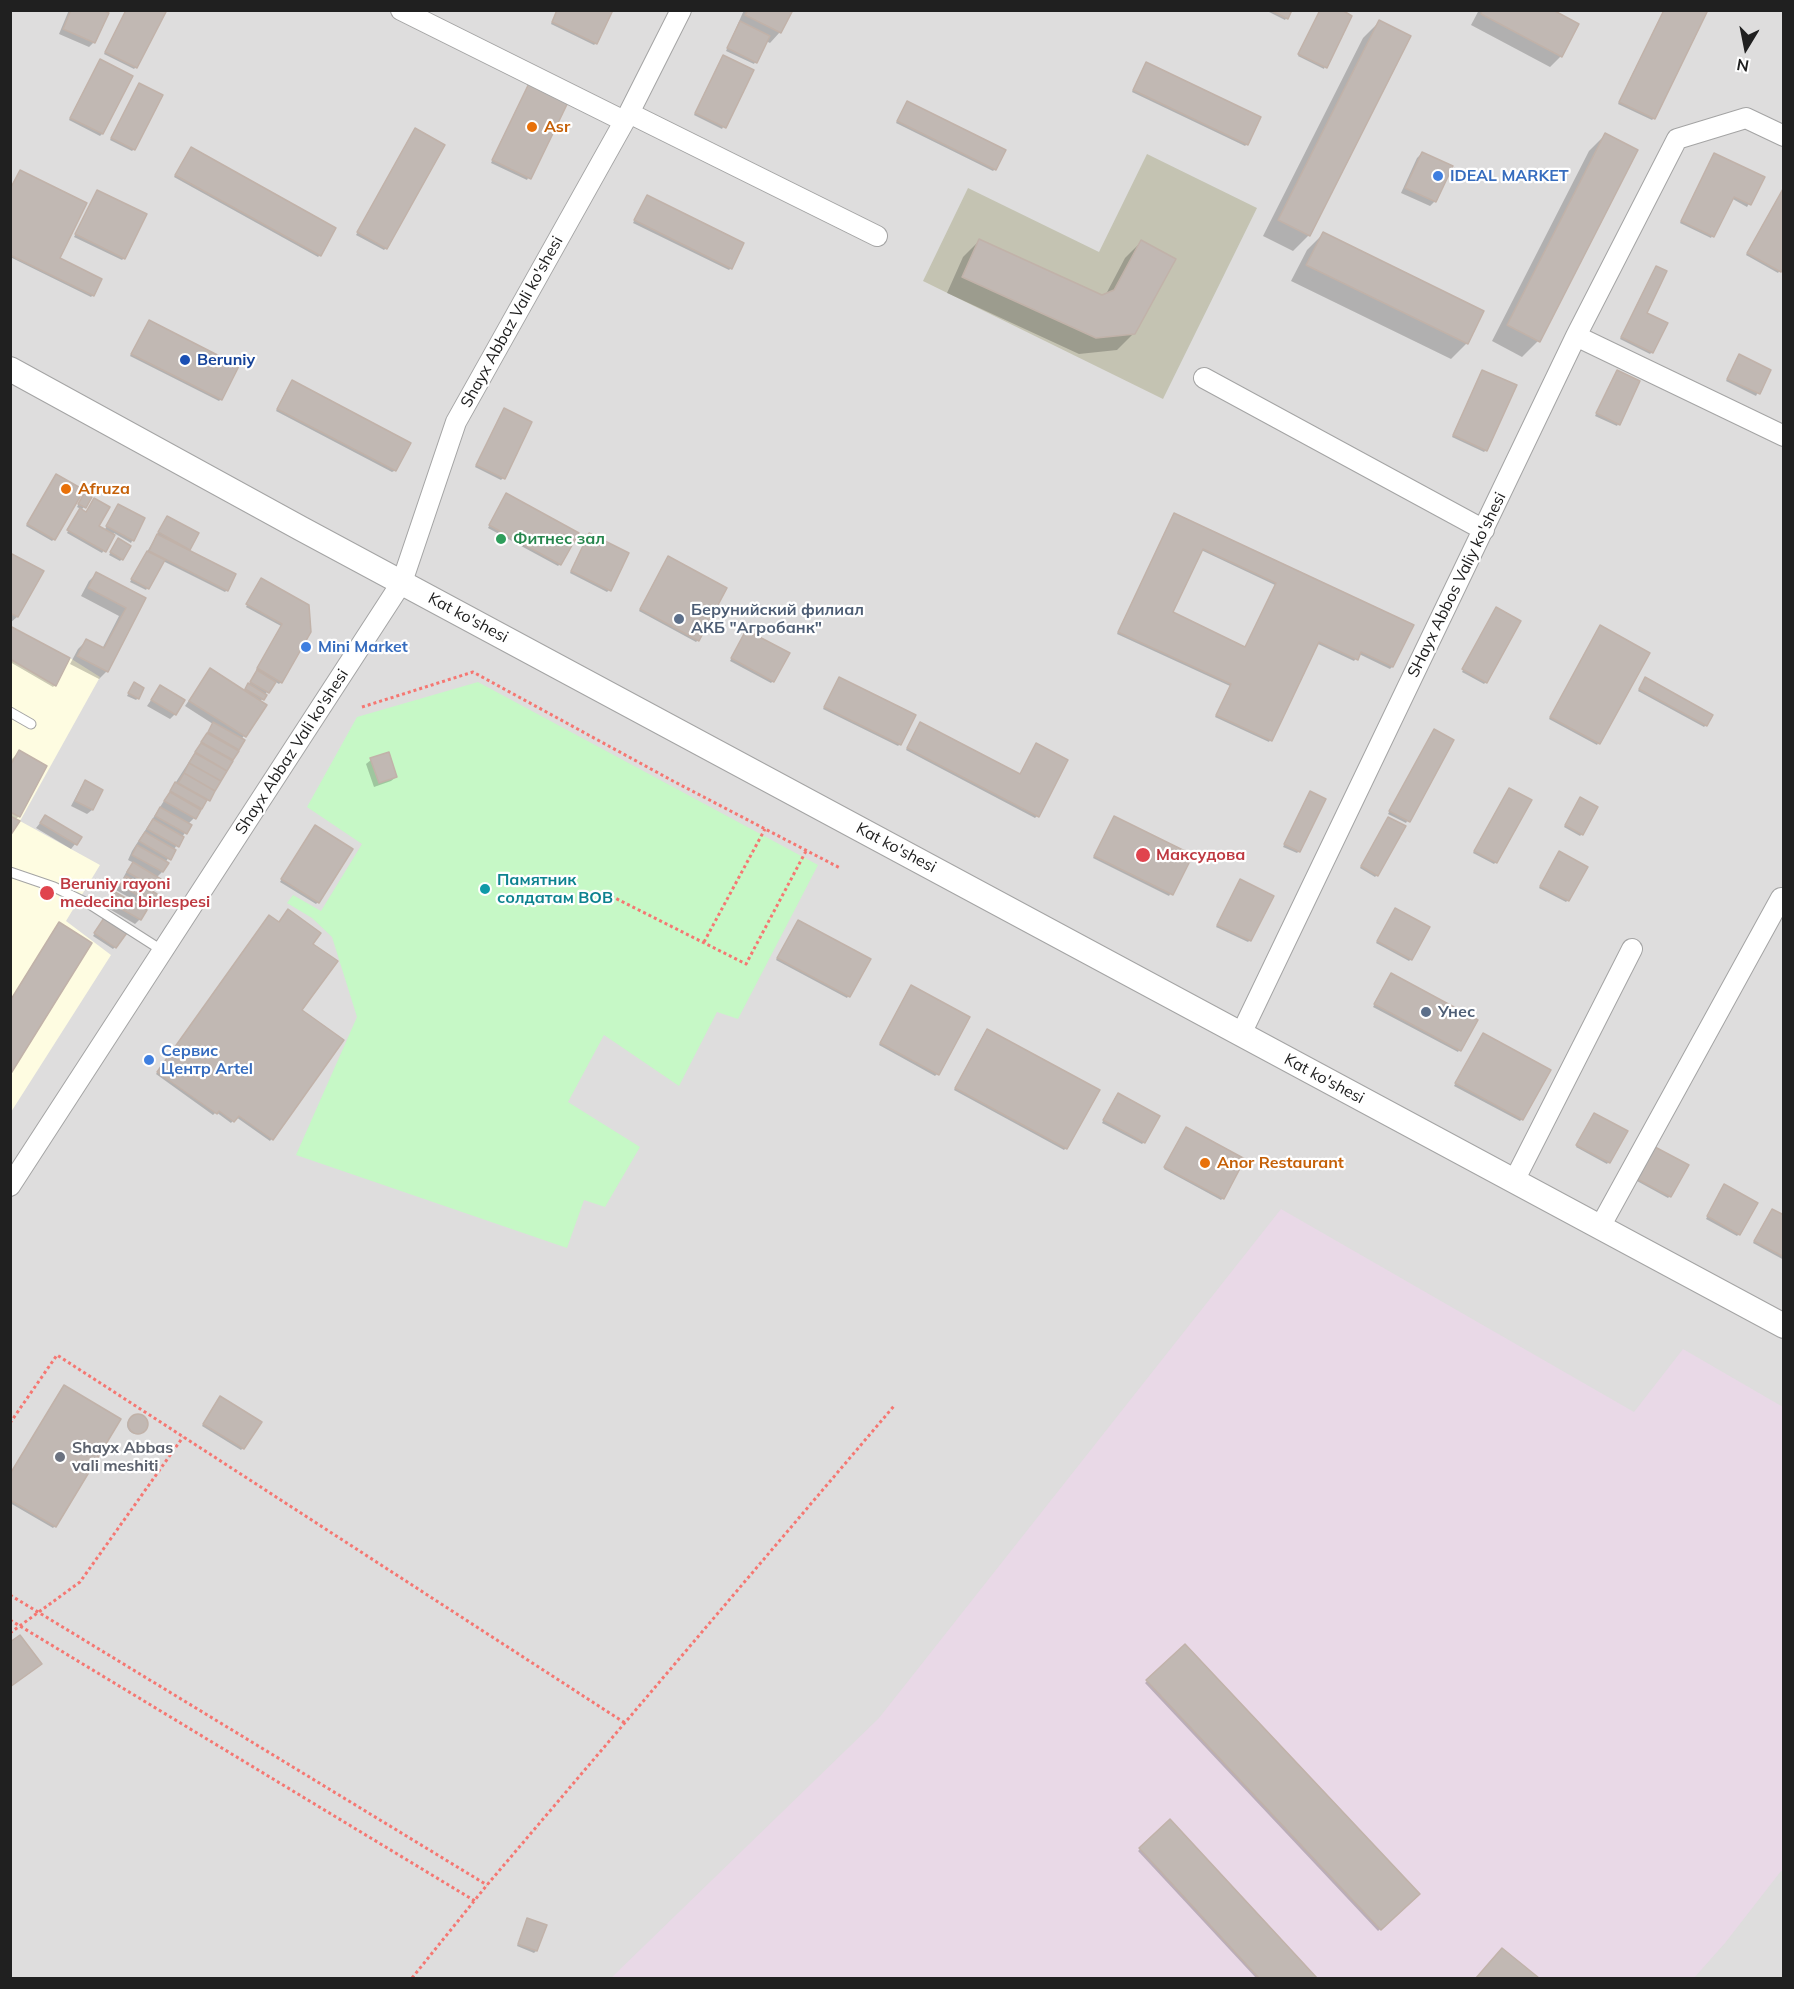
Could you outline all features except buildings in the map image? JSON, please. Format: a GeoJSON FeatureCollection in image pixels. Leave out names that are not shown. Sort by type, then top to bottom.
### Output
{"type":"FeatureCollection","features":[{"type":"Feature","properties":{"kind":"street"},"geometry":{"type":"LineString","coordinates":[[401,10],[877,236]]}},
{"type":"Feature","properties":{"kind":"street","name":"Shayx Abbaz Vali ko'shesi"},"geometry":{"type":"LineString","coordinates":[[10,1186],[402,582],[456,422],[627,117],[681,10]]}},
{"type":"Feature","properties":{"kind":"street","name":"SHayx Abbos Valiy ko'shesi"},"geometry":{"type":"LineString","coordinates":[[1242,1034],[1576,336],[1677,139],[1746,118],[1784,136]]}},
{"type":"Feature","properties":{"kind":"street"},"geometry":{"type":"LineString","coordinates":[[1576,336],[1784,436]]}},
{"type":"Feature","properties":{"kind":"street","name":"Kat ko'shesi"},"geometry":{"type":"LineString","coordinates":[[10,369],[1784,1326]]}},
{"type":"Feature","properties":{"kind":"street"},"geometry":{"type":"LineString","coordinates":[[1204,378],[1484,530]]}},
{"type":"Feature","properties":{"kind":"street"},"geometry":{"type":"LineString","coordinates":[[1600,1227],[1781,898]]}},
{"type":"Feature","properties":{"kind":"street"},"geometry":{"type":"LineString","coordinates":[[1514,1181],[1632,949]]}},
{"type":"Feature","properties":{"kind":"lane"},"geometry":{"type":"LineString","coordinates":[[10,712],[32,724]]}},
{"type":"Feature","properties":{"kind":"lane"},"geometry":{"type":"LineString","coordinates":[[10,872],[91,905],[163,951]]}},
{"type":"Feature","properties":{"kind":"path"},"geometry":{"type":"LineString","coordinates":[[362,707],[473,672],[765,830],[840,868]]}},
{"type":"Feature","properties":{"kind":"path"},"geometry":{"type":"LineString","coordinates":[[704,942],[765,830]]}},
{"type":"Feature","properties":{"kind":"path"},"geometry":{"type":"LineString","coordinates":[[611,896],[746,964],[806,851]]}},
{"type":"Feature","properties":{"kind":"path"},"geometry":{"type":"LineString","coordinates":[[10,1423],[57,1355],[625,1723]]}},
{"type":"Feature","properties":{"kind":"path"},"geometry":{"type":"LineString","coordinates":[[412,1978],[474,1900],[894,1406]]}},
{"type":"Feature","properties":{"kind":"path"},"geometry":{"type":"LineString","coordinates":[[10,1633],[80,1582],[183,1437]]}},
{"type":"Feature","properties":{"kind":"path"},"geometry":{"type":"LineString","coordinates":[[10,1595],[488,1885]]}},
{"type":"Feature","properties":{"kind":"path"},"geometry":{"type":"LineString","coordinates":[[10,1620],[474,1900]]}},
{"type":"Feature","properties":{"kind":"shaded area","name":"Beruniy"},"geometry":{"type":"Polygon","coordinates":[[[11,11],[1783,11],[1783,1978],[11,1978],[11,11]]]}},
{"type":"Feature","properties":{"kind":"shaded area"},"geometry":{"type":"Polygon","coordinates":[[[1147,154],[1257,208],[1163,399],[923,281],[968,188],[1099,252],[1147,154]]]}},
{"type":"Feature","properties":{"kind":"shaded area","name":"Beruniy rayoni medecina birlespesi"},"geometry":{"type":"Polygon","coordinates":[[[11,626],[100,677],[20,821],[100,865],[66,921],[111,955],[11,1112],[11,626]]]}},
{"type":"Feature","properties":{"kind":"shaded area"},"geometry":{"type":"Polygon","coordinates":[[[1281,1209],[1634,1412],[1683,1349],[1783,1407],[1783,1872],[1781,1871],[1725,1943],[1694,1978],[611,1978],[879,1718],[1281,1209]],[[1185,1644],[1146,1680],[1381,1930],[1420,1893],[1185,1644]]]}},
{"type":"Feature","properties":{"kind":"green space"},"geometry":{"type":"Polygon","coordinates":[[[478,682],[818,865],[738,1019],[717,1012],[679,1086],[604,1035],[568,1102],[640,1147],[605,1207],[584,1200],[567,1248],[296,1155],[357,1017],[332,937],[312,918],[287,903],[293,895],[321,911],[362,844],[307,807],[357,717],[478,682]]]}},
{"type":"Feature","properties":{"kind":"place","name":"Asr"},"geometry":{"type":"Point","coordinates":[532,127]}},
{"type":"Feature","properties":{"kind":"place","name":"IDEAL MARKET"},"geometry":{"type":"Point","coordinates":[1438,176]}},
{"type":"Feature","properties":{"kind":"place","name":"Beruniy"},"geometry":{"type":"Point","coordinates":[185,360]}},
{"type":"Feature","properties":{"kind":"place","name":"Afruza"},"geometry":{"type":"Point","coordinates":[66,489]}},
{"type":"Feature","properties":{"kind":"place","name":"Фитнес зал"},"geometry":{"type":"Point","coordinates":[501,539]}},
{"type":"Feature","properties":{"kind":"place","name":"Берунийский филиал АКБ \"Агробанк\""},"geometry":{"type":"Point","coordinates":[679,619]}},
{"type":"Feature","properties":{"kind":"place","name":"Mini Market"},"geometry":{"type":"Point","coordinates":[306,647]}},
{"type":"Feature","properties":{"kind":"place","name":"Максудова"},"geometry":{"type":"Point","coordinates":[1143,855]}},
{"type":"Feature","properties":{"kind":"place","name":"Памятник солдатам ВОВ"},"geometry":{"type":"Point","coordinates":[485,889]}},
{"type":"Feature","properties":{"kind":"place","name":"Beruniy rayoni medecina birlespesi"},"geometry":{"type":"Point","coordinates":[47,893]}},
{"type":"Feature","properties":{"kind":"place","name":"Унес"},"geometry":{"type":"Point","coordinates":[1426,1012]}},
{"type":"Feature","properties":{"kind":"place","name":"Сервис Центр Artel"},"geometry":{"type":"Point","coordinates":[149,1060]}},
{"type":"Feature","properties":{"kind":"place","name":"Anor Restaurant"},"geometry":{"type":"Point","coordinates":[1205,1163]}},
{"type":"Feature","properties":{"kind":"place","name":"Shayx Abbas vali meshiti"},"geometry":{"type":"Point","coordinates":[60,1457]}}]}
